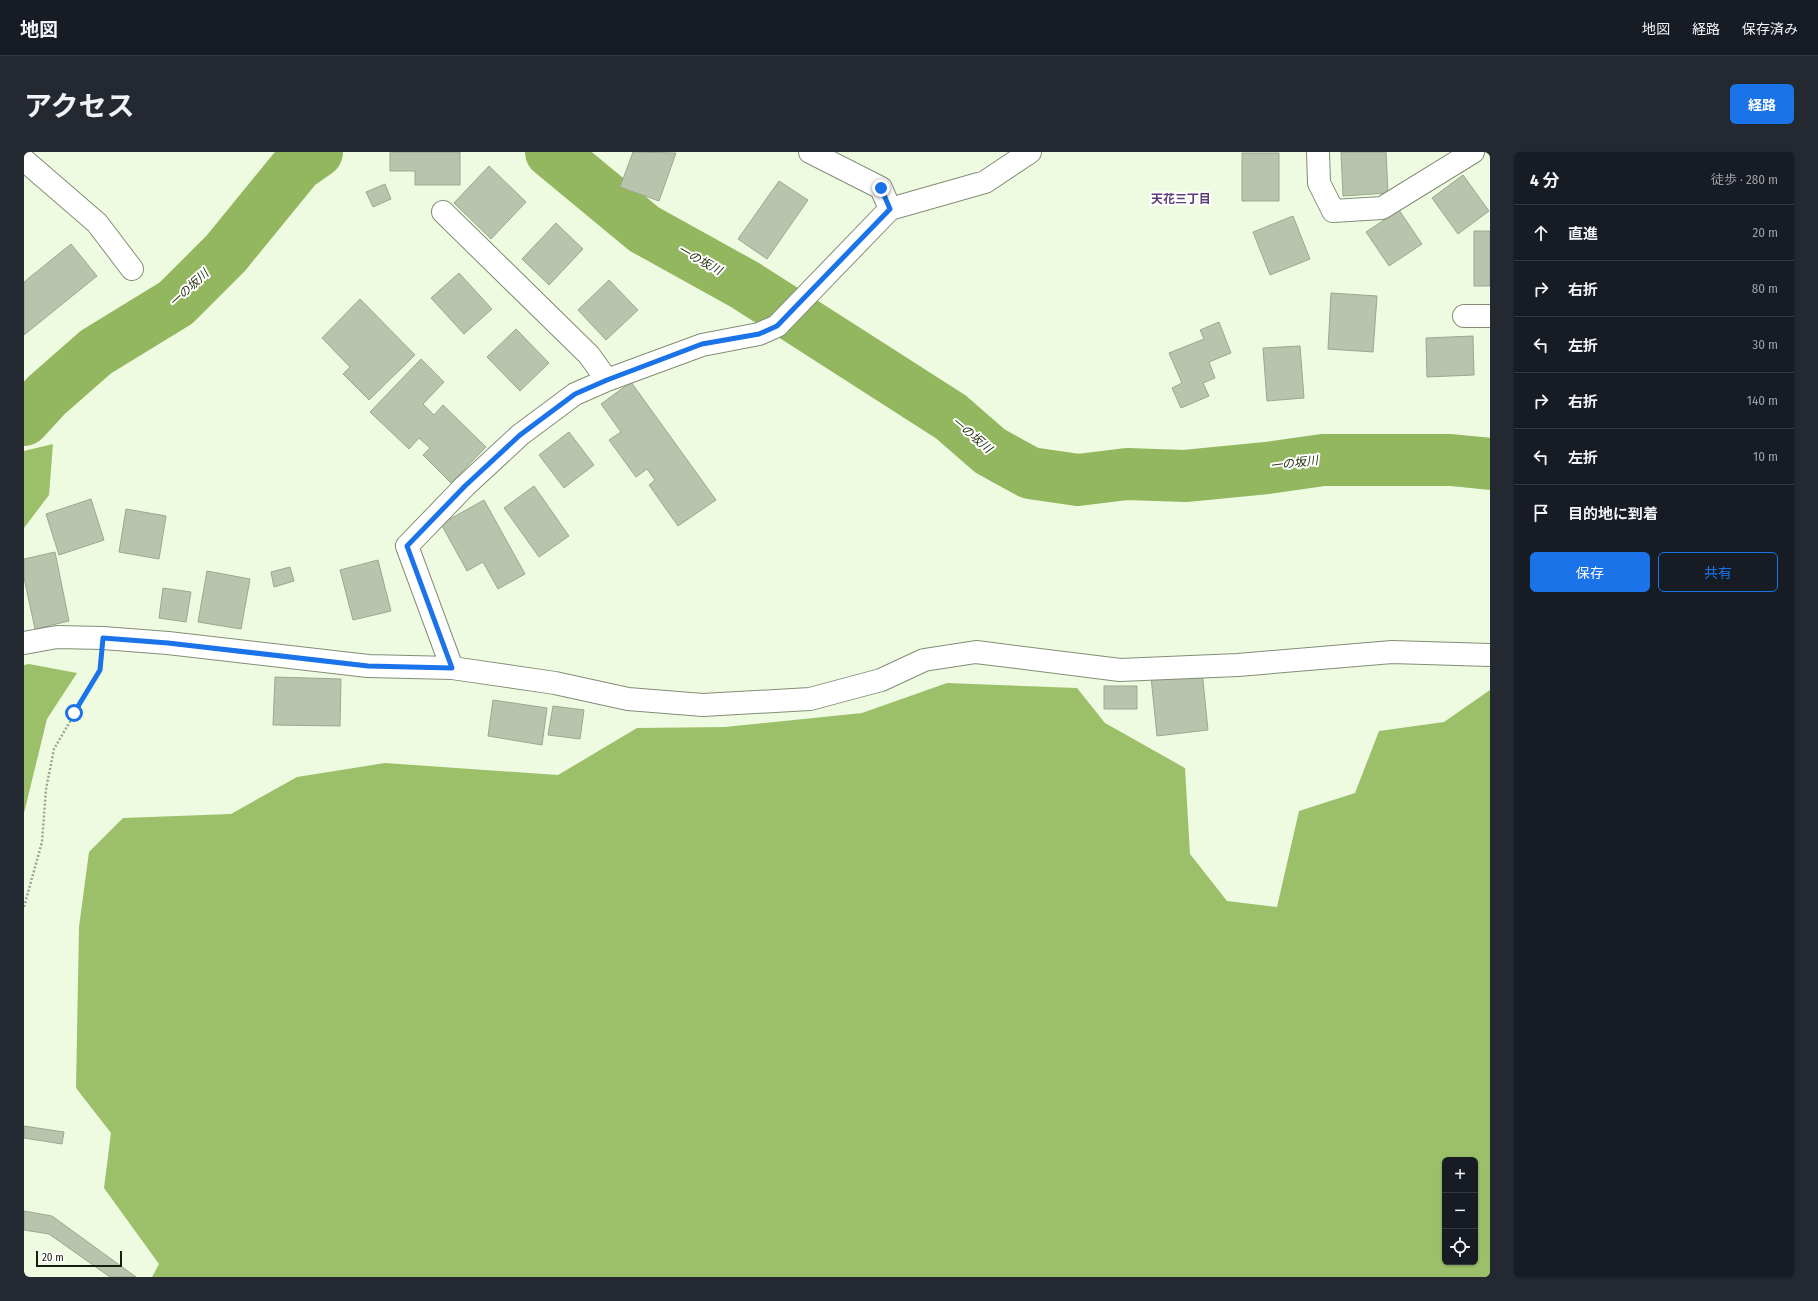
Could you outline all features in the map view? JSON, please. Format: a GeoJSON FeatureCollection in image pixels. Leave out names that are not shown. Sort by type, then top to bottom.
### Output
{"type":"FeatureCollection","features":[{"type":"Feature","properties":{"kind":"street"},"geometry":{"type":"LineString","coordinates":[[810,152],[851,171],[881,188],[890,209]]}},
{"type":"Feature","properties":{"kind":"street"},"geometry":{"type":"LineString","coordinates":[[452,668],[407,546],[465,486],[520,435],[575,394],[607,380],[702,344],[759,334],[777,326],[890,209],[985,182],[1030,152]]}},
{"type":"Feature","properties":{"kind":"street"},"geometry":{"type":"LineString","coordinates":[[1318,152],[1319,183],[1334,211],[1382,208],[1473,152]]}},
{"type":"Feature","properties":{"kind":"street"},"geometry":{"type":"LineString","coordinates":[[24,160],[97,223],[132,269]]}},
{"type":"Feature","properties":{"kind":"street"},"geometry":{"type":"LineString","coordinates":[[443,212],[589,355],[607,380]]}},
{"type":"Feature","properties":{"kind":"street"},"geometry":{"type":"LineString","coordinates":[[1464,316],[1490,316]]}},
{"type":"Feature","properties":{"kind":"street"},"geometry":{"type":"LineString","coordinates":[[24,643],[57,637],[103,638],[168,643],[368,666],[452,668],[555,683],[628,699],[704,706],[810,699],[881,680],[924,660],[976,652],[1120,670],[1238,664],[1392,652],[1490,655]]}},
{"type":"Feature","properties":{"kind":"path"},"geometry":{"type":"LineString","coordinates":[[24,907],[42,842],[46,789],[54,749],[100,670],[103,638]]}},
{"type":"Feature","properties":{"kind":"green space"},"geometry":{"type":"Polygon","coordinates":[[[53,444],[49,495],[24,528],[24,451],[53,444]]]}},
{"type":"Feature","properties":{"kind":"green space"},"geometry":{"type":"Polygon","coordinates":[[[29,664],[77,673],[47,719],[24,813],[24,665],[29,664]]]}},
{"type":"Feature","properties":{"kind":"green space"},"geometry":{"type":"Polygon","coordinates":[[[947,683],[1077,688],[1105,723],[1185,768],[1190,854],[1227,901],[1277,907],[1299,811],[1355,793],[1379,731],[1444,722],[1490,690],[1490,1277],[152,1277],[159,1264],[104,1188],[111,1133],[76,1088],[79,927],[89,852],[123,818],[231,814],[297,777],[385,763],[558,775],[637,728],[725,727],[862,713],[947,683]]]}},
{"type":"Feature","properties":{"kind":"building"},"geometry":{"type":"Polygon","coordinates":[[[390,152],[460,152],[460,185],[415,185],[415,171],[390,171],[390,152]]]}},
{"type":"Feature","properties":{"kind":"building"},"geometry":{"type":"Polygon","coordinates":[[[633,152],[676,153],[659,201],[620,187],[633,152]]]}},
{"type":"Feature","properties":{"kind":"building"},"geometry":{"type":"Polygon","coordinates":[[[1341,152],[1386,152],[1388,193],[1343,196],[1341,152]]]}},
{"type":"Feature","properties":{"kind":"building"},"geometry":{"type":"Polygon","coordinates":[[[1242,153],[1279,153],[1279,201],[1242,201],[1242,153]]]}},
{"type":"Feature","properties":{"kind":"building"},"geometry":{"type":"Polygon","coordinates":[[[489,166],[526,202],[491,239],[454,203],[489,166]]]}},
{"type":"Feature","properties":{"kind":"building"},"geometry":{"type":"Polygon","coordinates":[[[1463,175],[1489,211],[1458,234],[1432,198],[1463,175]]]}},
{"type":"Feature","properties":{"kind":"building"},"geometry":{"type":"Polygon","coordinates":[[[779,181],[808,200],[767,259],[738,239],[779,181]]]}},
{"type":"Feature","properties":{"kind":"building"},"geometry":{"type":"Polygon","coordinates":[[[385,184],[391,199],[373,207],[366,192],[385,184]]]}},
{"type":"Feature","properties":{"kind":"building"},"geometry":{"type":"Polygon","coordinates":[[[1399,210],[1422,244],[1389,266],[1366,232],[1399,210]]]}},
{"type":"Feature","properties":{"kind":"building"},"geometry":{"type":"Polygon","coordinates":[[[1293,216],[1310,259],[1270,275],[1253,232],[1293,216]]]}},
{"type":"Feature","properties":{"kind":"building"},"geometry":{"type":"Polygon","coordinates":[[[556,223],[583,249],[549,285],[522,259],[556,223]]]}},
{"type":"Feature","properties":{"kind":"building"},"geometry":{"type":"Polygon","coordinates":[[[1474,231],[1490,231],[1490,286],[1474,286],[1474,231]]]}},
{"type":"Feature","properties":{"kind":"building"},"geometry":{"type":"Polygon","coordinates":[[[71,244],[97,276],[24,335],[24,282],[71,244]]]}},
{"type":"Feature","properties":{"kind":"building"},"geometry":{"type":"Polygon","coordinates":[[[459,273],[492,309],[464,334],[431,298],[459,273]]]}},
{"type":"Feature","properties":{"kind":"building"},"geometry":{"type":"Polygon","coordinates":[[[609,280],[638,310],[606,340],[578,310],[609,280]]]}},
{"type":"Feature","properties":{"kind":"building"},"geometry":{"type":"Polygon","coordinates":[[[1331,293],[1377,296],[1373,352],[1328,349],[1331,293]]]}},
{"type":"Feature","properties":{"kind":"building"},"geometry":{"type":"Polygon","coordinates":[[[360,299],[415,355],[369,400],[343,374],[350,367],[322,338],[360,299]]]}},
{"type":"Feature","properties":{"kind":"building"},"geometry":{"type":"Polygon","coordinates":[[[1219,322],[1231,353],[1209,362],[1215,378],[1203,383],[1209,396],[1181,408],[1172,388],[1182,383],[1169,353],[1204,339],[1200,330],[1219,322]]]}},
{"type":"Feature","properties":{"kind":"building"},"geometry":{"type":"Polygon","coordinates":[[[516,329],[549,363],[520,391],[487,357],[516,329]]]}},
{"type":"Feature","properties":{"kind":"building"},"geometry":{"type":"Polygon","coordinates":[[[1473,336],[1474,375],[1427,377],[1426,338],[1473,336]]]}},
{"type":"Feature","properties":{"kind":"building"},"geometry":{"type":"Polygon","coordinates":[[[1300,346],[1304,398],[1267,401],[1263,348],[1300,346]]]}},
{"type":"Feature","properties":{"kind":"building"},"geometry":{"type":"Polygon","coordinates":[[[421,359],[444,382],[423,404],[434,415],[443,405],[486,447],[451,483],[423,455],[430,448],[419,438],[409,449],[370,412],[421,359]]]}},
{"type":"Feature","properties":{"kind":"building"},"geometry":{"type":"Polygon","coordinates":[[[631,382],[716,500],[678,526],[649,485],[655,480],[647,469],[636,477],[609,440],[621,432],[601,404],[631,382]]]}},
{"type":"Feature","properties":{"kind":"building"},"geometry":{"type":"Polygon","coordinates":[[[569,432],[594,465],[564,488],[539,455],[569,432]]]}},
{"type":"Feature","properties":{"kind":"building"},"geometry":{"type":"Polygon","coordinates":[[[534,486],[569,536],[539,557],[504,508],[534,486]]]}},
{"type":"Feature","properties":{"kind":"building"},"geometry":{"type":"Polygon","coordinates":[[[91,499],[104,540],[59,555],[46,514],[91,499]]]}},
{"type":"Feature","properties":{"kind":"building"},"geometry":{"type":"Polygon","coordinates":[[[484,500],[525,574],[498,589],[483,562],[467,571],[441,524],[484,500]]]}},
{"type":"Feature","properties":{"kind":"building"},"geometry":{"type":"Polygon","coordinates":[[[126,509],[166,516],[159,559],[119,552],[126,509]]]}},
{"type":"Feature","properties":{"kind":"building"},"geometry":{"type":"Polygon","coordinates":[[[55,552],[69,621],[35,629],[24,578],[24,559],[55,552]]]}},
{"type":"Feature","properties":{"kind":"building"},"geometry":{"type":"Polygon","coordinates":[[[378,560],[391,611],[353,620],[340,570],[378,560]]]}},
{"type":"Feature","properties":{"kind":"building"},"geometry":{"type":"Polygon","coordinates":[[[290,567],[294,581],[274,587],[271,572],[290,567]]]}},
{"type":"Feature","properties":{"kind":"building"},"geometry":{"type":"Polygon","coordinates":[[[207,571],[250,579],[241,629],[198,622],[207,571]]]}},
{"type":"Feature","properties":{"kind":"building"},"geometry":{"type":"Polygon","coordinates":[[[163,588],[191,592],[186,622],[159,618],[163,588]]]}},
{"type":"Feature","properties":{"kind":"building"},"geometry":{"type":"Polygon","coordinates":[[[1202,671],[1208,730],[1157,736],[1151,677],[1202,671]]]}},
{"type":"Feature","properties":{"kind":"building"},"geometry":{"type":"Polygon","coordinates":[[[275,677],[341,679],[340,726],[273,725],[275,677]]]}},
{"type":"Feature","properties":{"kind":"building"},"geometry":{"type":"Polygon","coordinates":[[[1104,686],[1137,686],[1137,709],[1104,709],[1104,686]]]}},
{"type":"Feature","properties":{"kind":"building"},"geometry":{"type":"Polygon","coordinates":[[[493,700],[547,708],[542,745],[488,736],[493,700]]]}},
{"type":"Feature","properties":{"kind":"building"},"geometry":{"type":"Polygon","coordinates":[[[553,706],[584,710],[580,739],[548,735],[553,706]]]}},
{"type":"Feature","properties":{"kind":"building"},"geometry":{"type":"Polygon","coordinates":[[[24,1126],[64,1132],[62,1144],[24,1138],[24,1126]]]}},
{"type":"Feature","properties":{"kind":"building"},"geometry":{"type":"Polygon","coordinates":[[[24,1211],[52,1216],[136,1277],[110,1277],[49,1234],[24,1230],[24,1211]]]}},
{"type":"Feature","properties":{"kind":"waterway","name":"一の坂川"},"geometry":{"type":"LineString","coordinates":[[24,420],[47,395],[96,352],[176,303],[226,253],[297,166],[317,152]]}},
{"type":"Feature","properties":{"kind":"waterway","name":"一の坂川"},"geometry":{"type":"LineString","coordinates":[[551,152],[644,229],[745,285],[951,417],[990,451],[1030,473],[1078,480],[1127,474],[1185,476],[1267,468],[1323,460],[1451,460],[1490,464]]}},
{"type":"Feature","properties":{"kind":"district","name":"天花三丁目"},"geometry":{"type":"Point","coordinates":[1181,199]}},
{"type":"Feature","properties":{"kind":"route"},"geometry":{"type":"LineString","coordinates":[[74,713],[100,670],[103,638],[168,643],[368,666],[452,668],[407,546],[465,486],[520,435],[575,394],[607,380],[702,344],[759,334],[777,326],[828,275],[890,209],[881,188]]}}]}
